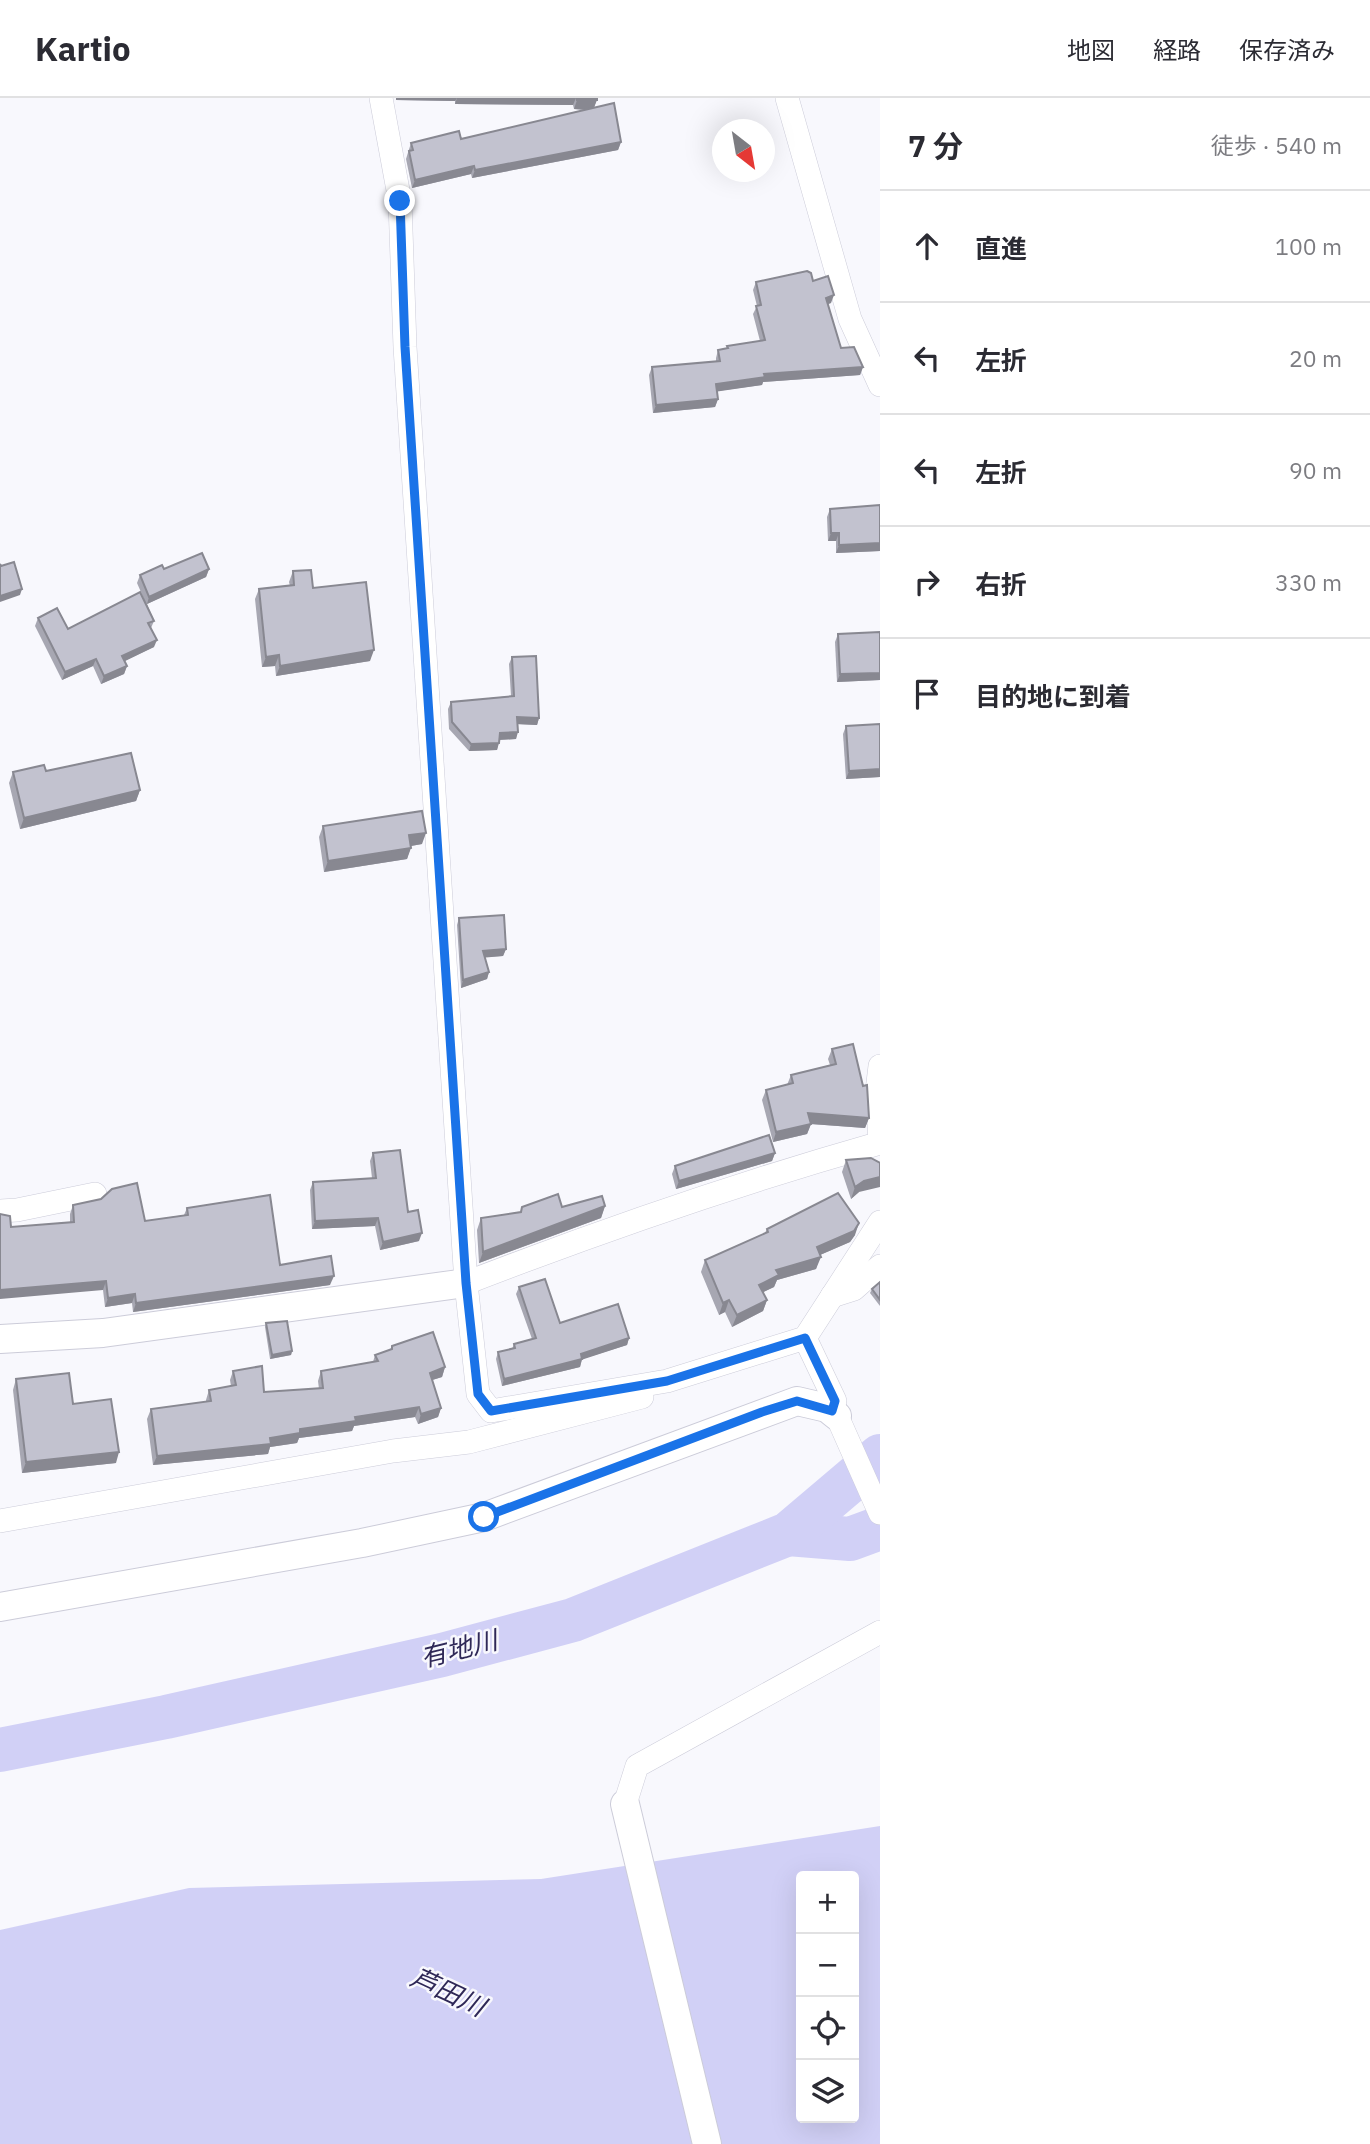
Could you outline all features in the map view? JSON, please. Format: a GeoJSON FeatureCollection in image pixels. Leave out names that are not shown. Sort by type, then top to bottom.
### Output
{"type":"FeatureCollection","features":[{"type":"Feature","properties":{"kind":"street"},"geometry":{"type":"LineString","coordinates":[[380,98],[400,201],[405,347],[466,1283],[478,1394],[491,1411],[667,1381],[805,1338],[880,1222]]}},
{"type":"Feature","properties":{"kind":"street"},"geometry":{"type":"LineString","coordinates":[[787,98],[850,319],[880,385]]}},
{"type":"Feature","properties":{"kind":"street"},"geometry":{"type":"LineString","coordinates":[[0,1339],[103,1333],[466,1283],[600,1231],[751,1180],[880,1143],[877,1091],[880,1066]]}},
{"type":"Feature","properties":{"kind":"street"},"geometry":{"type":"LineString","coordinates":[[0,1210],[17,1210],[95,1194]]}},
{"type":"Feature","properties":{"kind":"street"},"geometry":{"type":"LineString","coordinates":[[832,1296],[853,1289],[880,1266]]}},
{"type":"Feature","properties":{"kind":"street"},"geometry":{"type":"LineString","coordinates":[[805,1338],[835,1401],[834,1413],[880,1513]]}},
{"type":"Feature","properties":{"kind":"street"},"geometry":{"type":"LineString","coordinates":[[0,1521],[393,1451],[469,1442],[637,1400],[667,1381]]}},
{"type":"Feature","properties":{"kind":"street"},"geometry":{"type":"LineString","coordinates":[[0,1607],[362,1543],[484,1517],[797,1401],[834,1413]]}},
{"type":"Feature","properties":{"kind":"street"},"geometry":{"type":"LineString","coordinates":[[707,2144],[625,1804],[637,1766],[880,1632]]}},
{"type":"Feature","properties":{"kind":"water","name":"芦田川"},"geometry":{"type":"Polygon","coordinates":[[[880,1826],[880,2144],[0,2144],[0,1930],[189,1888],[541,1879],[880,1826]]]}},
{"type":"Feature","properties":{"kind":"building"},"geometry":{"type":"Polygon","coordinates":[[[597,98],[597,100],[577,100],[597,98]]]}},
{"type":"Feature","properties":{"kind":"building"},"geometry":{"type":"Polygon","coordinates":[[[614,103],[621,142],[475,170],[474,166],[415,180],[409,151],[413,150],[411,143],[459,131],[461,139],[614,103]]]}},
{"type":"Feature","properties":{"kind":"building"},"geometry":{"type":"Polygon","coordinates":[[[807,271],[811,273],[813,281],[828,276],[834,295],[826,298],[841,348],[854,347],[863,367],[764,374],[765,377],[716,384],[718,399],[656,405],[652,367],[720,361],[718,350],[765,340],[756,306],[761,305],[756,282],[807,271]]]}},
{"type":"Feature","properties":{"kind":"building"},"geometry":{"type":"Polygon","coordinates":[[[880,505],[880,543],[839,545],[839,533],[831,533],[830,509],[880,505]]]}},
{"type":"Feature","properties":{"kind":"building"},"geometry":{"type":"Polygon","coordinates":[[[202,553],[209,569],[149,597],[140,575],[162,565],[164,569],[202,553]]]}},
{"type":"Feature","properties":{"kind":"building"},"geometry":{"type":"Polygon","coordinates":[[[14,562],[22,589],[0,596],[0,564],[1,566],[14,562]]]}},
{"type":"Feature","properties":{"kind":"building"},"geometry":{"type":"Polygon","coordinates":[[[311,570],[313,588],[366,582],[374,650],[280,666],[279,655],[266,657],[259,589],[294,585],[293,571],[311,570]]]}},
{"type":"Feature","properties":{"kind":"building"},"geometry":{"type":"Polygon","coordinates":[[[140,592],[154,621],[148,623],[157,640],[122,656],[127,666],[104,676],[96,659],[65,672],[38,618],[57,608],[68,629],[140,592]]]}},
{"type":"Feature","properties":{"kind":"building"},"geometry":{"type":"Polygon","coordinates":[[[880,632],[880,673],[840,674],[838,634],[880,632]]]}},
{"type":"Feature","properties":{"kind":"building"},"geometry":{"type":"Polygon","coordinates":[[[536,656],[539,718],[517,717],[518,732],[500,733],[499,743],[471,744],[452,722],[451,702],[514,696],[512,657],[536,656]]]}},
{"type":"Feature","properties":{"kind":"building"},"geometry":{"type":"Polygon","coordinates":[[[880,724],[880,769],[849,771],[846,726],[880,724]]]}},
{"type":"Feature","properties":{"kind":"building"},"geometry":{"type":"Polygon","coordinates":[[[131,753],[140,790],[24,818],[13,772],[44,765],[46,771],[131,753]]]}},
{"type":"Feature","properties":{"kind":"building"},"geometry":{"type":"Polygon","coordinates":[[[422,811],[426,833],[409,835],[411,848],[328,861],[323,826],[422,811]]]}},
{"type":"Feature","properties":{"kind":"building"},"geometry":{"type":"Polygon","coordinates":[[[504,915],[506,949],[483,951],[489,972],[463,980],[459,918],[504,915]]]}},
{"type":"Feature","properties":{"kind":"building"},"geometry":{"type":"Polygon","coordinates":[[[853,1044],[863,1086],[867,1085],[869,1118],[808,1113],[811,1124],[776,1132],[766,1090],[793,1083],[791,1075],[836,1064],[832,1049],[853,1044]]]}},
{"type":"Feature","properties":{"kind":"building"},"geometry":{"type":"Polygon","coordinates":[[[769,1135],[775,1153],[679,1181],[675,1166],[769,1135]]]}},
{"type":"Feature","properties":{"kind":"building"},"geometry":{"type":"Polygon","coordinates":[[[400,1150],[408,1212],[418,1210],[422,1233],[383,1242],[378,1218],[315,1221],[313,1182],[376,1178],[373,1153],[400,1150]]]}},
{"type":"Feature","properties":{"kind":"building"},"geometry":{"type":"Polygon","coordinates":[[[871,1158],[880,1163],[880,1177],[864,1181],[855,1187],[846,1160],[871,1158]]]}},
{"type":"Feature","properties":{"kind":"building"},"geometry":{"type":"Polygon","coordinates":[[[137,1183],[145,1221],[188,1215],[187,1208],[270,1195],[280,1265],[331,1256],[334,1276],[136,1303],[135,1294],[108,1298],[106,1281],[0,1290],[0,1214],[10,1216],[11,1227],[74,1222],[73,1205],[101,1199],[112,1189],[137,1183]]]}},
{"type":"Feature","properties":{"kind":"building"},"geometry":{"type":"Polygon","coordinates":[[[838,1193],[859,1223],[854,1231],[817,1247],[821,1257],[776,1270],[779,1275],[759,1285],[767,1300],[737,1315],[729,1300],[723,1303],[705,1260],[768,1232],[767,1229],[838,1193]]]}},
{"type":"Feature","properties":{"kind":"building"},"geometry":{"type":"Polygon","coordinates":[[[558,1194],[562,1207],[602,1196],[605,1206],[483,1252],[481,1218],[521,1212],[522,1207],[558,1194]]]}},
{"type":"Feature","properties":{"kind":"building"},"geometry":{"type":"Polygon","coordinates":[[[545,1279],[560,1323],[618,1304],[629,1338],[581,1354],[582,1359],[504,1379],[498,1352],[515,1348],[514,1344],[536,1338],[519,1287],[545,1279]]]}},
{"type":"Feature","properties":{"kind":"building"},"geometry":{"type":"Polygon","coordinates":[[[880,1282],[880,1300],[872,1289],[880,1282]]]}},
{"type":"Feature","properties":{"kind":"building"},"geometry":{"type":"Polygon","coordinates":[[[287,1321],[292,1351],[272,1355],[266,1323],[287,1321]]]}},
{"type":"Feature","properties":{"kind":"building"},"geometry":{"type":"Polygon","coordinates":[[[433,1332],[445,1367],[430,1373],[441,1408],[421,1414],[419,1407],[355,1417],[356,1421],[300,1429],[300,1433],[270,1438],[271,1444],[157,1456],[151,1409],[211,1401],[209,1390],[236,1385],[233,1371],[262,1366],[264,1392],[323,1388],[321,1371],[378,1361],[375,1355],[392,1349],[392,1346],[433,1332]]]}},
{"type":"Feature","properties":{"kind":"building"},"geometry":{"type":"Polygon","coordinates":[[[69,1373],[73,1404],[111,1399],[119,1452],[26,1462],[16,1379],[69,1373]]]}},
{"type":"Feature","properties":{"kind":"waterway","name":"有地川"},"geometry":{"type":"LineString","coordinates":[[0,1750],[166,1717],[442,1655],[573,1620],[788,1534],[880,1456]]}},
{"type":"Feature","properties":{"kind":"waterway"},"geometry":{"type":"LineString","coordinates":[[788,1534],[850,1539],[880,1528]]}},
{"type":"Feature","properties":{"kind":"route"},"geometry":{"type":"LineString","coordinates":[[400,201],[405,347],[466,1283],[478,1394],[491,1411],[667,1381],[805,1338],[826,1377],[835,1401],[832,1411],[809,1402],[797,1401],[762,1412],[484,1517]]}}]}
